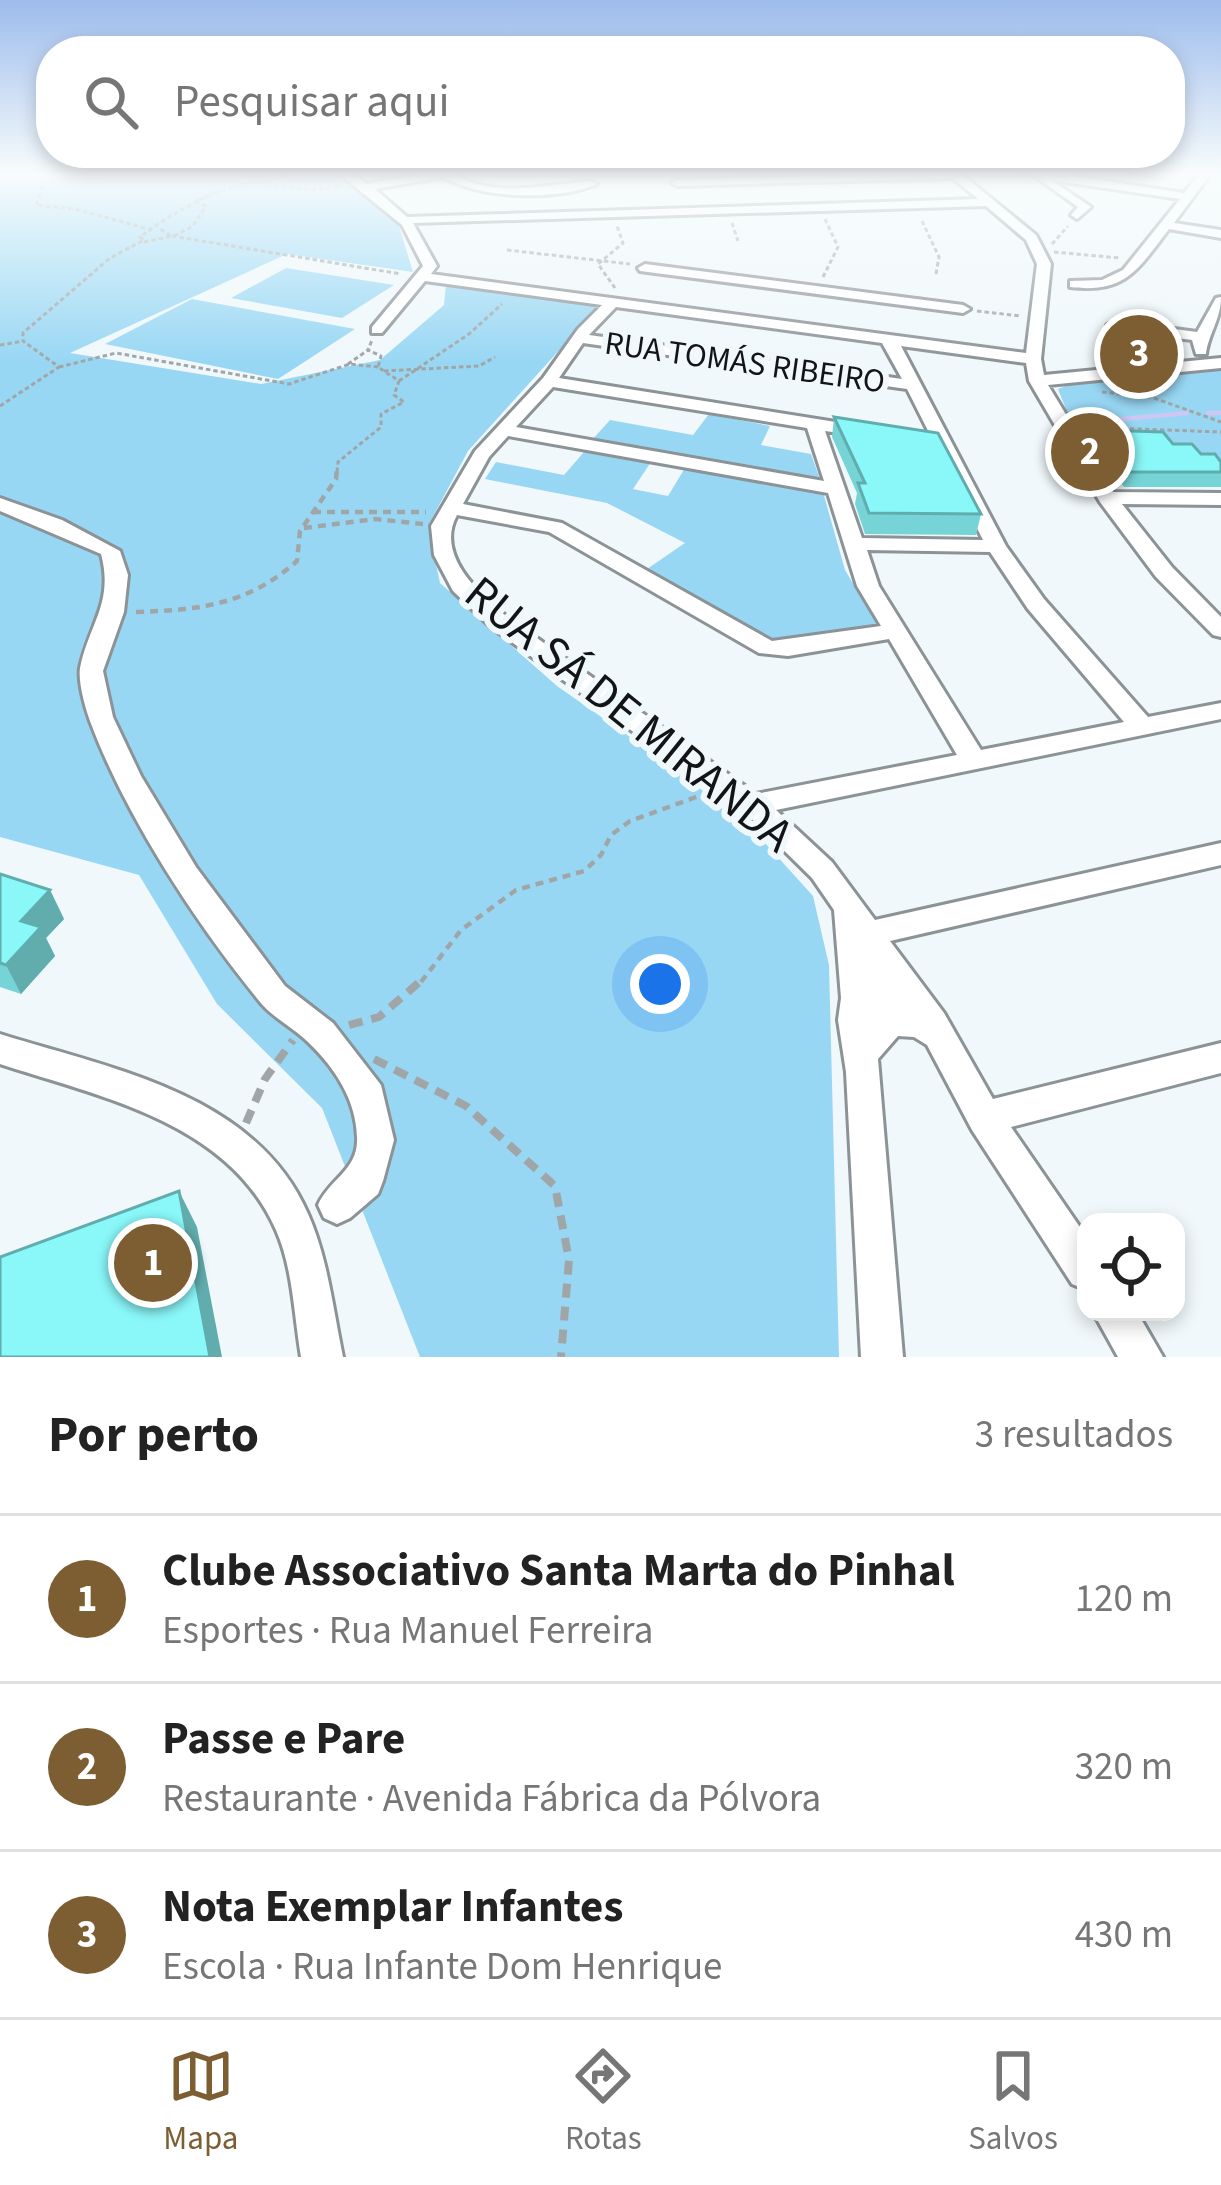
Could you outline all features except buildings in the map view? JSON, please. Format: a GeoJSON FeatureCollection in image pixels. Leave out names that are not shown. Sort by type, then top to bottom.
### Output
{"type":"FeatureCollection","features":[{"type":"Feature","properties":{"kind":"street"},"geometry":{"type":"LineString","coordinates":[[377,330],[430,266],[419,235]]}},
{"type":"Feature","properties":{"kind":"street"},"geometry":{"type":"LineString","coordinates":[[1028,235],[1044,264],[1033,359],[1037,382],[1107,498],[1164,572],[1221,630]]}},
{"type":"Feature","properties":{"kind":"street"},"geometry":{"type":"LineString","coordinates":[[1075,284],[1113,281],[1158,235]]}},
{"type":"Feature","properties":{"kind":"street"},"geometry":{"type":"LineString","coordinates":[[645,268],[963,309]]}},
{"type":"Feature","properties":{"kind":"street"},"geometry":{"type":"LineString","coordinates":[[423,279],[611,298],[1033,359]]}},
{"type":"Feature","properties":{"kind":"street"},"geometry":{"type":"LineString","coordinates":[[820,329],[841,294]]}},
{"type":"Feature","properties":{"kind":"street"},"geometry":{"type":"LineString","coordinates":[[611,298],[550,381],[481,455],[448,516],[555,526],[767,648],[788,649],[895,631]]}},
{"type":"Feature","properties":{"kind":"street"},"geometry":{"type":"LineString","coordinates":[[1220,364],[1199,350],[1221,301]]}},
{"type":"Feature","properties":{"kind":"street"},"geometry":{"type":"LineString","coordinates":[[1114,333],[1114,326],[1201,337]]}},
{"type":"Feature","properties":{"kind":"street","name":"RUA TOMÁS RIBEIRO"},"geometry":{"type":"LineString","coordinates":[[578,338],[913,385]]}},
{"type":"Feature","properties":{"kind":"street"},"geometry":{"type":"LineString","coordinates":[[884,338],[913,385],[932,443],[996,546],[1036,604],[1142,727]]}},
{"type":"Feature","properties":{"kind":"street"},"geometry":{"type":"LineString","coordinates":[[1037,382],[1220,364]]}},
{"type":"Feature","properties":{"kind":"street"},"geometry":{"type":"LineString","coordinates":[[550,381],[878,434]]}},
{"type":"Feature","properties":{"kind":"street"},"geometry":{"type":"LineString","coordinates":[[814,423],[868,586],[973,759]]}},
{"type":"Feature","properties":{"kind":"street"},"geometry":{"type":"LineString","coordinates":[[503,430],[835,489]]}},
{"type":"Feature","properties":{"kind":"street"},"geometry":{"type":"LineString","coordinates":[[1107,498],[1221,499]]}},
{"type":"Feature","properties":{"kind":"street"},"geometry":{"type":"LineString","coordinates":[[0,504],[110,551],[117,575],[113,612],[91,671],[101,717],[128,777],[186,874],[274,996],[314,1027],[364,1085],[376,1139],[365,1181],[337,1204]]}},
{"type":"Feature","properties":{"kind":"street","name":"RUA SÁ DE MIRANDA"},"geometry":{"type":"LineString","coordinates":[[448,516],[444,555],[464,591],[752,805],[822,870],[844,900],[861,938],[897,970],[984,1118],[1077,1257]]}},
{"type":"Feature","properties":{"kind":"street"},"geometry":{"type":"LineString","coordinates":[[853,544],[996,546]]}},
{"type":"Feature","properties":{"kind":"street"},"geometry":{"type":"LineString","coordinates":[[752,805],[1221,711]]}},
{"type":"Feature","properties":{"kind":"street"},"geometry":{"type":"LineString","coordinates":[[882,1357],[864,1060],[854,1020],[861,938],[1221,854]]}},
{"type":"Feature","properties":{"kind":"street"},"geometry":{"type":"LineString","coordinates":[[857,998],[870,974],[897,970],[892,991],[874,1013],[864,1060]]}},
{"type":"Feature","properties":{"kind":"street"},"geometry":{"type":"LineString","coordinates":[[864,1060],[885,1025],[909,1020],[939,1036]]}},
{"type":"Feature","properties":{"kind":"street"},"geometry":{"type":"LineString","coordinates":[[0,1048],[193,1114],[237,1146],[266,1177],[292,1222],[322,1357]]}},
{"type":"Feature","properties":{"kind":"street"},"geometry":{"type":"LineString","coordinates":[[984,1118],[1217,1064]]}},
{"type":"Feature","properties":{"kind":"street"},"geometry":{"type":"LineString","coordinates":[[1119,1321],[1142,1357]]}},
{"type":"Feature","properties":{"kind":"path"},"geometry":{"type":"LineString","coordinates":[[140,243],[143,235]]}},
{"type":"Feature","properties":{"kind":"path"},"geometry":{"type":"LineString","coordinates":[[611,298],[616,283],[599,271],[598,264],[623,243],[622,235]]}},
{"type":"Feature","properties":{"kind":"path"},"geometry":{"type":"LineString","coordinates":[[812,290],[835,261],[838,248],[833,235]]}},
{"type":"Feature","properties":{"kind":"path"},"geometry":{"type":"LineString","coordinates":[[932,235],[939,256],[936,274]]}},
{"type":"Feature","properties":{"kind":"path"},"geometry":{"type":"LineString","coordinates":[[1040,254],[1058,235]]}},
{"type":"Feature","properties":{"kind":"path"},"geometry":{"type":"LineString","coordinates":[[23,341],[23,333],[50,307],[110,258],[140,243],[173,236],[423,279]]}},
{"type":"Feature","properties":{"kind":"path"},"geometry":{"type":"LineString","coordinates":[[507,250],[645,268]]}},
{"type":"Feature","properties":{"kind":"path"},"geometry":{"type":"LineString","coordinates":[[1040,254],[1077,253],[1137,261]]}},
{"type":"Feature","properties":{"kind":"path"},"geometry":{"type":"LineString","coordinates":[[113,612],[220,609],[280,579],[297,561],[301,529],[336,479],[338,462],[381,427],[381,414],[404,402],[394,394],[411,370],[469,334],[493,308],[503,304],[506,296],[498,287]]}},
{"type":"Feature","properties":{"kind":"path"},"geometry":{"type":"LineString","coordinates":[[963,309],[1037,318]]}},
{"type":"Feature","properties":{"kind":"path"},"geometry":{"type":"LineString","coordinates":[[0,406],[59,367],[116,353],[289,384],[346,365],[368,350],[377,330]]}},
{"type":"Feature","properties":{"kind":"path"},"geometry":{"type":"LineString","coordinates":[[0,345],[23,341],[59,367]]}},
{"type":"Feature","properties":{"kind":"path"},"geometry":{"type":"LineString","coordinates":[[368,350],[381,356],[381,369]]}},
{"type":"Feature","properties":{"kind":"path"},"geometry":{"type":"LineString","coordinates":[[346,365],[411,370],[478,366],[495,357]]}},
{"type":"Feature","properties":{"kind":"path"},"geometry":{"type":"LineString","coordinates":[[381,369],[400,381]]}},
{"type":"Feature","properties":{"kind":"path"},"geometry":{"type":"LineString","coordinates":[[1063,379],[1096,392],[1151,398],[1221,422]]}},
{"type":"Feature","properties":{"kind":"path"},"geometry":{"type":"LineString","coordinates":[[1061,427],[1221,432]]}},
{"type":"Feature","properties":{"kind":"path"},"geometry":{"type":"LineString","coordinates":[[313,512],[448,516]]}},
{"type":"Feature","properties":{"kind":"path"},"geometry":{"type":"LineString","coordinates":[[301,529],[448,516]]}},
{"type":"Feature","properties":{"kind":"path"},"geometry":{"type":"LineString","coordinates":[[237,1146],[265,1079],[314,1027],[380,1017],[421,982],[461,930],[516,890],[584,871],[601,855],[611,836],[630,821],[723,784]]}},
{"type":"Feature","properties":{"kind":"path"},"geometry":{"type":"LineString","coordinates":[[314,1027],[466,1106],[554,1186],[569,1260],[566,1341],[561,1357]]}},
{"type":"Feature","properties":{"kind":"shaded area"},"geometry":{"type":"Polygon","coordinates":[[[0,235],[402,235],[413,272],[287,254],[70,353],[261,384],[380,360],[444,305],[446,284],[601,304],[468,451],[428,526],[440,583],[557,686],[683,774],[766,844],[813,896],[829,965],[839,1357],[420,1357],[322,1108],[217,1004],[139,875],[0,837],[0,235]]]}},
{"type":"Feature","properties":{"kind":"shaded area"},"geometry":{"type":"Polygon","coordinates":[[[286,268],[394,285],[342,318],[231,298],[286,268]]]}},
{"type":"Feature","properties":{"kind":"shaded area"},"geometry":{"type":"Polygon","coordinates":[[[192,299],[355,329],[278,379],[105,344],[192,299]]]}},
{"type":"Feature","properties":{"kind":"shaded area"},"geometry":{"type":"Polygon","coordinates":[[[1221,368],[1221,483],[1154,441],[1079,442],[1058,389],[1072,383],[1221,368]]]}},
{"type":"Feature","properties":{"kind":"shaded area"},"geometry":{"type":"Polygon","coordinates":[[[709,414],[770,426],[761,445],[811,454],[821,482],[591,441],[610,420],[693,435],[709,414]]]}},
{"type":"Feature","properties":{"kind":"shaded area"},"geometry":{"type":"Polygon","coordinates":[[[584,452],[651,462],[633,489],[668,496],[685,468],[823,492],[845,570],[877,624],[788,640],[760,640],[647,569],[685,543],[607,503],[485,479],[496,462],[564,475],[584,452]]]}},
{"type":"Feature","properties":{"kind":"waterway"},"geometry":{"type":"LineString","coordinates":[[1081,423],[1187,413]]}},
{"type":"Feature","properties":{"kind":"waterway"},"geometry":{"type":"LineString","coordinates":[[1208,413],[1221,413]]}},
{"type":"Feature","properties":{"kind":"place","name":"Nota Exemplar Infantes"},"geometry":{"type":"Point","coordinates":[1139,354]}},
{"type":"Feature","properties":{"kind":"place","name":"Passe e Pare"},"geometry":{"type":"Point","coordinates":[1090,452]}},
{"type":"Feature","properties":{"kind":"place","name":"Clube Associativo Santa Marta do Pinhal"},"geometry":{"type":"Point","coordinates":[153,1263]}}]}
